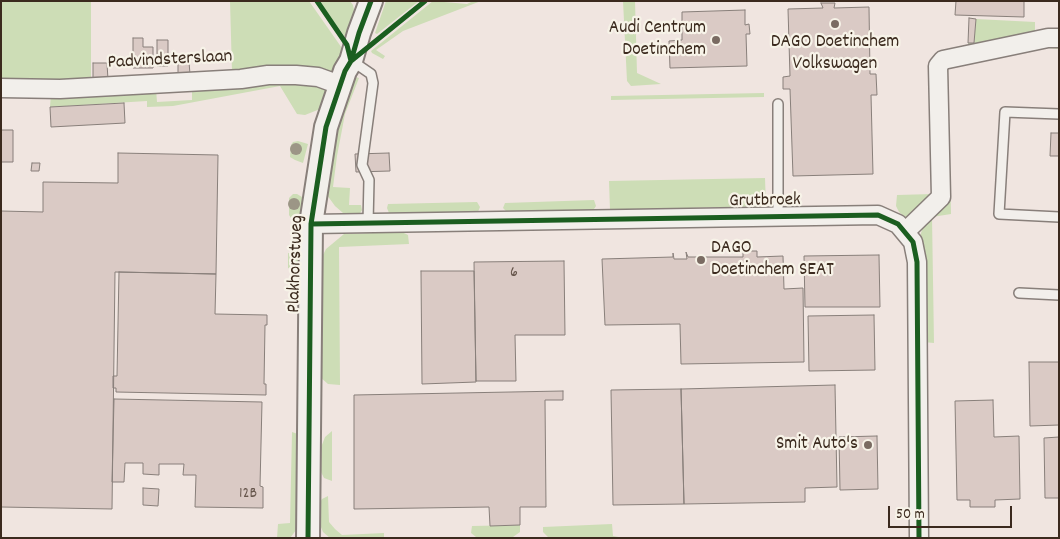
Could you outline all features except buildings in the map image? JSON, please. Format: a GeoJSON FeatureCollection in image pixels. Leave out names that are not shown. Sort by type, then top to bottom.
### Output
{"type":"FeatureCollection","features":[{"type":"Feature","properties":{"kind":"street","name":"Plakhorstweg"},"geometry":{"type":"LineString","coordinates":[[308,538],[311,224],[326,127],[371,1]]}},
{"type":"Feature","properties":{"kind":"street"},"geometry":{"type":"LineString","coordinates":[[919,538],[917,262],[913,242],[905,232],[941,197],[938,66],[943,60],[1048,38],[1059,38]]}},
{"type":"Feature","properties":{"kind":"street","name":"Padvindsterslaan"},"geometry":{"type":"LineString","coordinates":[[1,88],[60,89],[241,79],[268,75],[318,77],[340,84]]}},
{"type":"Feature","properties":{"kind":"street","name":"Grutbroek"},"geometry":{"type":"LineString","coordinates":[[311,224],[878,215],[898,224],[905,232]]}},
{"type":"Feature","properties":{"kind":"lane"},"geometry":{"type":"LineString","coordinates":[[351,61],[371,74],[374,83],[362,165],[369,180],[368,223]]}},
{"type":"Feature","properties":{"kind":"lane"},"geometry":{"type":"LineString","coordinates":[[778,104],[778,217]]}},
{"type":"Feature","properties":{"kind":"lane"},"geometry":{"type":"LineString","coordinates":[[1059,114],[1005,112],[999,214],[1059,216]]}},
{"type":"Feature","properties":{"kind":"lane"},"geometry":{"type":"LineString","coordinates":[[1019,293],[1059,295]]}},
{"type":"Feature","properties":{"kind":"green space"},"geometry":{"type":"Polygon","coordinates":[[[1,1],[91,1],[91,83],[1,81],[1,1]]]}},
{"type":"Feature","properties":{"kind":"green space"},"geometry":{"type":"Polygon","coordinates":[[[230,1],[309,1],[344,51],[336,72],[330,73],[292,66],[232,72],[230,1]]]}},
{"type":"Feature","properties":{"kind":"green space"},"geometry":{"type":"Polygon","coordinates":[[[319,1],[350,1],[353,5],[354,10],[348,41],[319,1]]]}},
{"type":"Feature","properties":{"kind":"green space"},"geometry":{"type":"Polygon","coordinates":[[[386,1],[419,1],[377,34],[375,33],[386,1]]]}},
{"type":"Feature","properties":{"kind":"green space"},"geometry":{"type":"Polygon","coordinates":[[[433,1],[467,4],[473,1],[481,1],[403,31],[376,50],[385,56],[383,59],[372,53],[371,51],[433,1]]]}},
{"type":"Feature","properties":{"kind":"green space"},"geometry":{"type":"Polygon","coordinates":[[[623,1],[635,1],[637,73],[661,84],[631,86],[627,81],[623,1]]]}},
{"type":"Feature","properties":{"kind":"green space"},"geometry":{"type":"Polygon","coordinates":[[[976,19],[1035,22],[1035,31],[968,46],[968,43],[974,43],[976,19]]]}},
{"type":"Feature","properties":{"kind":"green space"},"geometry":{"type":"Polygon","coordinates":[[[1049,45],[1059,45],[1059,49],[1047,48],[948,68],[1049,45]]]}},
{"type":"Feature","properties":{"kind":"green space"},"geometry":{"type":"Polygon","coordinates":[[[948,68],[951,214],[932,217],[934,343],[923,342],[920,236],[925,221],[948,200],[946,70],[948,68]]]}},
{"type":"Feature","properties":{"kind":"green space"},"geometry":{"type":"Polygon","coordinates":[[[355,77],[359,78],[345,114],[333,187],[350,188],[349,205],[361,205],[362,210],[359,215],[353,216],[343,213],[335,206],[327,195],[326,181],[341,110],[355,77]]]}},
{"type":"Feature","properties":{"kind":"green space"},"geometry":{"type":"Polygon","coordinates":[[[307,80],[330,90],[326,103],[320,109],[305,115],[297,114],[280,86],[173,106],[147,107],[147,101],[50,107],[51,94],[156,89],[157,102],[192,100],[192,85],[307,80]]]}},
{"type":"Feature","properties":{"kind":"green space"},"geometry":{"type":"Polygon","coordinates":[[[764,93],[764,97],[611,100],[611,96],[764,93]]]}},
{"type":"Feature","properties":{"kind":"green space"},"geometry":{"type":"Polygon","coordinates":[[[298,141],[308,144],[303,163],[290,157],[291,145],[293,142],[298,141]]]}},
{"type":"Feature","properties":{"kind":"green space"},"geometry":{"type":"Polygon","coordinates":[[[765,178],[766,206],[610,210],[609,181],[765,178]]]}},
{"type":"Feature","properties":{"kind":"green space"},"geometry":{"type":"Polygon","coordinates":[[[293,194],[302,197],[306,202],[302,216],[297,218],[291,218],[289,215],[289,198],[293,194]]]}},
{"type":"Feature","properties":{"kind":"green space"},"geometry":{"type":"Polygon","coordinates":[[[933,194],[909,216],[905,217],[896,206],[897,195],[933,194]]]}},
{"type":"Feature","properties":{"kind":"green space"},"geometry":{"type":"Polygon","coordinates":[[[594,200],[596,206],[588,211],[508,213],[503,208],[505,203],[594,200]]]}},
{"type":"Feature","properties":{"kind":"green space"},"geometry":{"type":"Polygon","coordinates":[[[477,202],[480,207],[474,215],[393,216],[387,208],[388,204],[477,202]]]}},
{"type":"Feature","properties":{"kind":"green space"},"geometry":{"type":"Polygon","coordinates":[[[402,232],[408,235],[409,244],[339,247],[340,385],[328,384],[320,377],[322,257],[326,249],[344,234],[402,232]]]}},
{"type":"Feature","properties":{"kind":"green space"},"geometry":{"type":"Polygon","coordinates":[[[288,253],[300,255],[300,281],[295,283],[291,283],[292,269],[288,268],[288,253]]]}},
{"type":"Feature","properties":{"kind":"green space"},"geometry":{"type":"Polygon","coordinates":[[[332,431],[332,481],[324,478],[318,466],[320,450],[325,437],[332,431]]]}},
{"type":"Feature","properties":{"kind":"green space"},"geometry":{"type":"Polygon","coordinates":[[[292,432],[301,435],[300,525],[290,538],[277,538],[278,524],[290,523],[292,432]]]}},
{"type":"Feature","properties":{"kind":"green space"},"geometry":{"type":"Polygon","coordinates":[[[328,496],[329,522],[342,535],[384,533],[384,538],[330,538],[323,532],[318,520],[318,506],[322,499],[328,496]]]}},
{"type":"Feature","properties":{"kind":"green space"},"geometry":{"type":"Polygon","coordinates":[[[612,524],[613,536],[624,538],[549,538],[543,532],[543,527],[612,524]]]}},
{"type":"Feature","properties":{"kind":"green space"},"geometry":{"type":"Polygon","coordinates":[[[520,525],[520,532],[513,537],[476,537],[471,533],[472,526],[520,525]]]}},
{"type":"Feature","properties":{"kind":"cycle path"},"geometry":{"type":"LineString","coordinates":[[317,1],[347,45],[351,61]]}},
{"type":"Feature","properties":{"kind":"cycle path"},"geometry":{"type":"LineString","coordinates":[[308,538],[311,224],[326,127],[371,1]]}},
{"type":"Feature","properties":{"kind":"cycle path"},"geometry":{"type":"LineString","coordinates":[[351,61],[425,1]]}},
{"type":"Feature","properties":{"kind":"cycle path"},"geometry":{"type":"LineString","coordinates":[[311,224],[878,215],[898,224],[913,242],[917,262],[919,538]]}},
{"type":"Feature","properties":{"kind":"place","name":"DAGO Doetinchem Volkswagen"},"geometry":{"type":"Point","coordinates":[835,24]}},
{"type":"Feature","properties":{"kind":"place","name":"Audi Centrum Doetinchem"},"geometry":{"type":"Point","coordinates":[716,40]}},
{"type":"Feature","properties":{"kind":"place","name":"DAGO Doetinchem SEAT"},"geometry":{"type":"Point","coordinates":[701,260]}},
{"type":"Feature","properties":{"kind":"place","name":"Smit Auto's"},"geometry":{"type":"Point","coordinates":[868,445]}}]}
